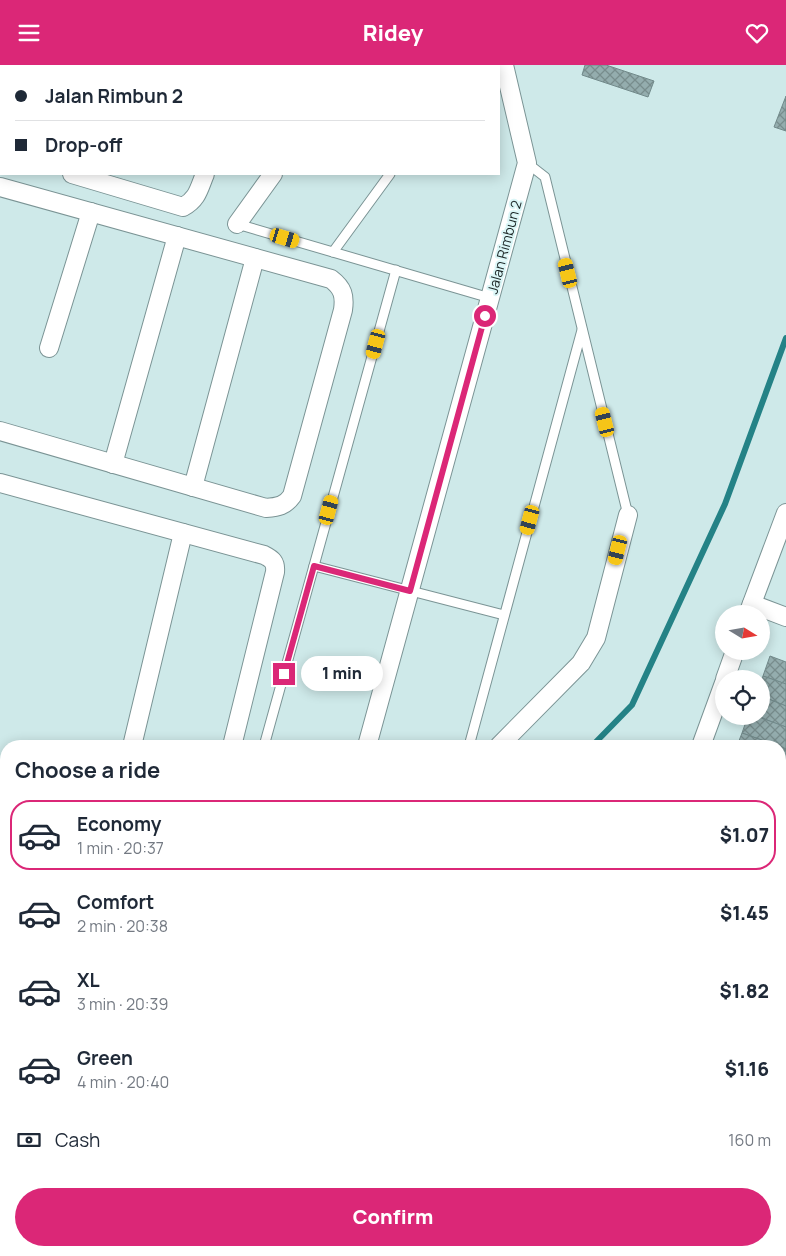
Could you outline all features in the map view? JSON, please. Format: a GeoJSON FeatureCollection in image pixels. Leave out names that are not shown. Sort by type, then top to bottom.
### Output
{"type":"FeatureCollection","features":[{"type":"Feature","properties":{"kind":"street","name":"Jalan Rimbun 2"},"geometry":{"type":"LineString","coordinates":[[370,740],[527,163],[504,65]]}},
{"type":"Feature","properties":{"kind":"street"},"geometry":{"type":"LineString","coordinates":[[80,175],[119,180],[183,207],[192,203],[204,175]]}},
{"type":"Feature","properties":{"kind":"street"},"geometry":{"type":"LineString","coordinates":[[237,224],[272,175]]}},
{"type":"Feature","properties":{"kind":"street"},"geometry":{"type":"LineString","coordinates":[[0,187],[331,279],[339,285],[345,297],[341,319],[292,496],[287,503],[279,507],[266,508],[0,431]]}},
{"type":"Feature","properties":{"kind":"street"},"geometry":{"type":"LineString","coordinates":[[49,348],[91,212]]}},
{"type":"Feature","properties":{"kind":"street"},"geometry":{"type":"LineString","coordinates":[[113,464],[177,236]]}},
{"type":"Feature","properties":{"kind":"street"},"geometry":{"type":"LineString","coordinates":[[193,487],[255,258]]}},
{"type":"Feature","properties":{"kind":"street"},"geometry":{"type":"LineString","coordinates":[[0,483],[272,558],[276,566],[233,740]]}},
{"type":"Feature","properties":{"kind":"street"},"geometry":{"type":"LineString","coordinates":[[752,605],[786,513]]}},
{"type":"Feature","properties":{"kind":"street"},"geometry":{"type":"LineString","coordinates":[[504,740],[581,663],[596,638],[628,515]]}},
{"type":"Feature","properties":{"kind":"street"},"geometry":{"type":"LineString","coordinates":[[133,740],[183,533]]}},
{"type":"Feature","properties":{"kind":"street"},"geometry":{"type":"LineString","coordinates":[[770,613],[786,617]]}},
{"type":"Feature","properties":{"kind":"street"},"geometry":{"type":"LineString","coordinates":[[703,740],[715,708]]}},
{"type":"Feature","properties":{"kind":"lane"},"geometry":{"type":"LineString","coordinates":[[527,163],[545,177],[628,515]]}},
{"type":"Feature","properties":{"kind":"lane"},"geometry":{"type":"LineString","coordinates":[[333,252],[389,175]]}},
{"type":"Feature","properties":{"kind":"lane"},"geometry":{"type":"LineString","coordinates":[[237,224],[490,298]]}},
{"type":"Feature","properties":{"kind":"lane"},"geometry":{"type":"LineString","coordinates":[[266,740],[396,270]]}},
{"type":"Feature","properties":{"kind":"lane"},"geometry":{"type":"LineString","coordinates":[[471,740],[582,330]]}},
{"type":"Feature","properties":{"kind":"lane"},"geometry":{"type":"LineString","coordinates":[[314,566],[504,615]]}},
{"type":"Feature","properties":{"kind":"building"},"geometry":{"type":"Polygon","coordinates":[[[585,65],[606,65],[654,81],[648,97],[582,75],[585,65]]]}},
{"type":"Feature","properties":{"kind":"building"},"geometry":{"type":"Polygon","coordinates":[[[786,96],[786,131],[774,127],[786,96]]]}},
{"type":"Feature","properties":{"kind":"building"},"geometry":{"type":"Polygon","coordinates":[[[770,656],[786,662],[786,684],[770,678],[770,670],[765,670],[770,656]]]}},
{"type":"Feature","properties":{"kind":"building"},"geometry":{"type":"Polygon","coordinates":[[[770,678],[786,684],[786,706],[770,700],[770,678]]]}},
{"type":"Feature","properties":{"kind":"building"},"geometry":{"type":"Polygon","coordinates":[[[770,700],[786,706],[786,727],[770,721],[770,700]]]}},
{"type":"Feature","properties":{"kind":"building"},"geometry":{"type":"Polygon","coordinates":[[[770,721],[786,727],[786,740],[761,740],[742,733],[745,725],[770,725],[770,721]]]}},
{"type":"Feature","properties":{"kind":"building"},"geometry":{"type":"Polygon","coordinates":[[[742,733],[762,740],[739,740],[742,733]]]}},
{"type":"Feature","properties":{"kind":"waterway"},"geometry":{"type":"LineString","coordinates":[[598,740],[632,705],[725,504],[786,338]]}},
{"type":"Feature","properties":{"kind":"route"},"geometry":{"type":"LineString","coordinates":[[284,674],[314,566],[410,591],[485,316]]}}]}
